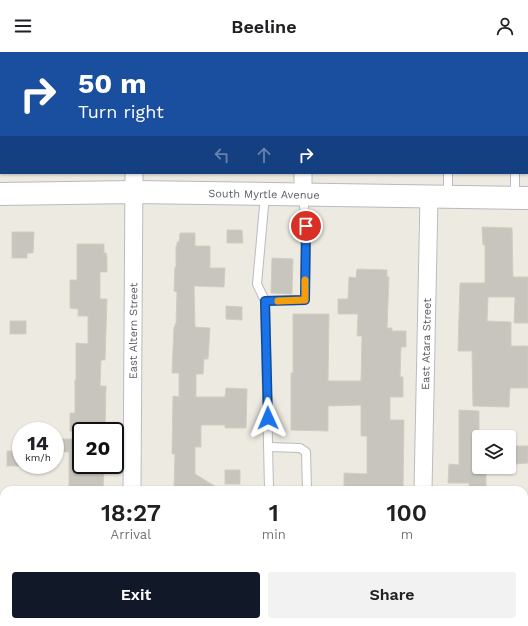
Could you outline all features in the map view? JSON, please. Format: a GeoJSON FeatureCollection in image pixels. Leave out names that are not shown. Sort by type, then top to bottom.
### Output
{"type":"FeatureCollection","features":[{"type":"Feature","properties":{"kind":"main road","name":"South Myrtle Avenue"},"geometry":{"type":"LineString","coordinates":[[0,194],[134,183],[265,194],[521,198]]}},
{"type":"Feature","properties":{"kind":"street"},"geometry":{"type":"LineString","coordinates":[[303,174],[303,195]]}},
{"type":"Feature","properties":{"kind":"street","name":"East Altern Street"},"geometry":{"type":"LineString","coordinates":[[132,486],[134,183]]}},
{"type":"Feature","properties":{"kind":"street","name":"East Atara Street"},"geometry":{"type":"LineString","coordinates":[[424,486],[438,197]]}},
{"type":"Feature","properties":{"kind":"lane"},"geometry":{"type":"LineString","coordinates":[[438,197],[448,174]]}},
{"type":"Feature","properties":{"kind":"lane"},"geometry":{"type":"LineString","coordinates":[[515,174],[521,198]]}},
{"type":"Feature","properties":{"kind":"lane"},"geometry":{"type":"LineString","coordinates":[[265,194],[256,284],[265,301],[269,486]]}},
{"type":"Feature","properties":{"kind":"lane"},"geometry":{"type":"LineString","coordinates":[[265,301],[305,300],[306,226],[303,195]]}},
{"type":"Feature","properties":{"kind":"lane"},"geometry":{"type":"LineString","coordinates":[[268,447],[300,448],[306,452],[307,486]]}},
{"type":"Feature","properties":{"kind":"building"},"geometry":{"type":"Polygon","coordinates":[[[482,227],[512,228],[513,277],[528,277],[528,323],[514,323],[515,297],[488,297],[487,321],[511,322],[511,346],[528,346],[528,388],[510,388],[509,407],[473,406],[472,351],[458,351],[460,283],[485,283],[485,245],[483,245],[482,227]]]}},
{"type":"Feature","properties":{"kind":"building"},"geometry":{"type":"Polygon","coordinates":[[[227,230],[242,230],[243,243],[227,243],[227,230]]]}},
{"type":"Feature","properties":{"kind":"building"},"geometry":{"type":"Polygon","coordinates":[[[12,232],[34,232],[33,253],[27,253],[27,258],[12,258],[12,232]]]}},
{"type":"Feature","properties":{"kind":"building"},"geometry":{"type":"Polygon","coordinates":[[[180,233],[195,233],[195,246],[210,246],[210,268],[225,268],[224,287],[194,286],[195,327],[210,328],[208,359],[204,359],[203,374],[196,374],[196,397],[225,397],[226,388],[247,389],[246,428],[225,428],[225,425],[201,425],[201,447],[195,447],[195,474],[214,486],[174,486],[175,454],[172,454],[173,396],[179,397],[179,373],[172,373],[174,327],[176,324],[177,292],[174,291],[176,246],[177,242],[179,242],[180,233]]]}},
{"type":"Feature","properties":{"kind":"building"},"geometry":{"type":"Polygon","coordinates":[[[77,244],[104,244],[104,253],[106,253],[107,257],[107,272],[100,272],[100,299],[107,299],[105,360],[101,360],[100,386],[106,386],[105,422],[72,422],[72,431],[70,431],[70,413],[75,413],[76,343],[88,344],[88,316],[78,316],[78,309],[70,308],[70,280],[77,280],[77,244]]]}},
{"type":"Feature","properties":{"kind":"building"},"geometry":{"type":"Polygon","coordinates":[[[272,258],[293,259],[292,294],[271,293],[272,258]]]}},
{"type":"Feature","properties":{"kind":"building"},"geometry":{"type":"Polygon","coordinates":[[[357,269],[387,270],[387,277],[389,277],[387,328],[392,328],[392,331],[406,331],[406,347],[401,347],[400,377],[403,377],[403,397],[390,397],[390,420],[404,420],[403,486],[344,486],[344,473],[367,474],[367,436],[361,436],[361,405],[328,406],[328,431],[291,430],[293,314],[329,314],[328,381],[361,381],[362,336],[357,336],[358,314],[338,314],[338,299],[348,299],[349,277],[356,278],[357,269]]]}},
{"type":"Feature","properties":{"kind":"building"},"geometry":{"type":"Polygon","coordinates":[[[226,306],[242,307],[242,320],[226,319],[226,306]]]}},
{"type":"Feature","properties":{"kind":"building"},"geometry":{"type":"Polygon","coordinates":[[[10,321],[26,321],[26,334],[10,334],[10,321]]]}},
{"type":"Feature","properties":{"kind":"building"},"geometry":{"type":"Polygon","coordinates":[[[459,410],[479,411],[479,430],[472,430],[472,474],[486,474],[486,486],[469,486],[469,483],[448,483],[449,464],[459,465],[459,410]]]}},
{"type":"Feature","properties":{"kind":"building"},"geometry":{"type":"Polygon","coordinates":[[[64,439],[72,439],[72,474],[104,474],[103,486],[69,486],[69,452],[64,452],[64,439]]]}},
{"type":"Feature","properties":{"kind":"building"},"geometry":{"type":"Polygon","coordinates":[[[516,446],[528,446],[528,463],[516,464],[516,446]]]}},
{"type":"Feature","properties":{"kind":"building"},"geometry":{"type":"Polygon","coordinates":[[[7,451],[12,451],[12,466],[7,466],[7,451]]]}},
{"type":"Feature","properties":{"kind":"building"},"geometry":{"type":"Polygon","coordinates":[[[225,470],[240,470],[240,484],[225,484],[225,470]]]}},
{"type":"Feature","properties":{"kind":"slow traffic"},"geometry":{"type":"LineString","coordinates":[[278,301],[305,300],[305,280]]}},
{"type":"Feature","properties":{"kind":"route"},"geometry":{"type":"LineString","coordinates":[[268,418],[265,301],[305,300],[306,226]]}}]}
